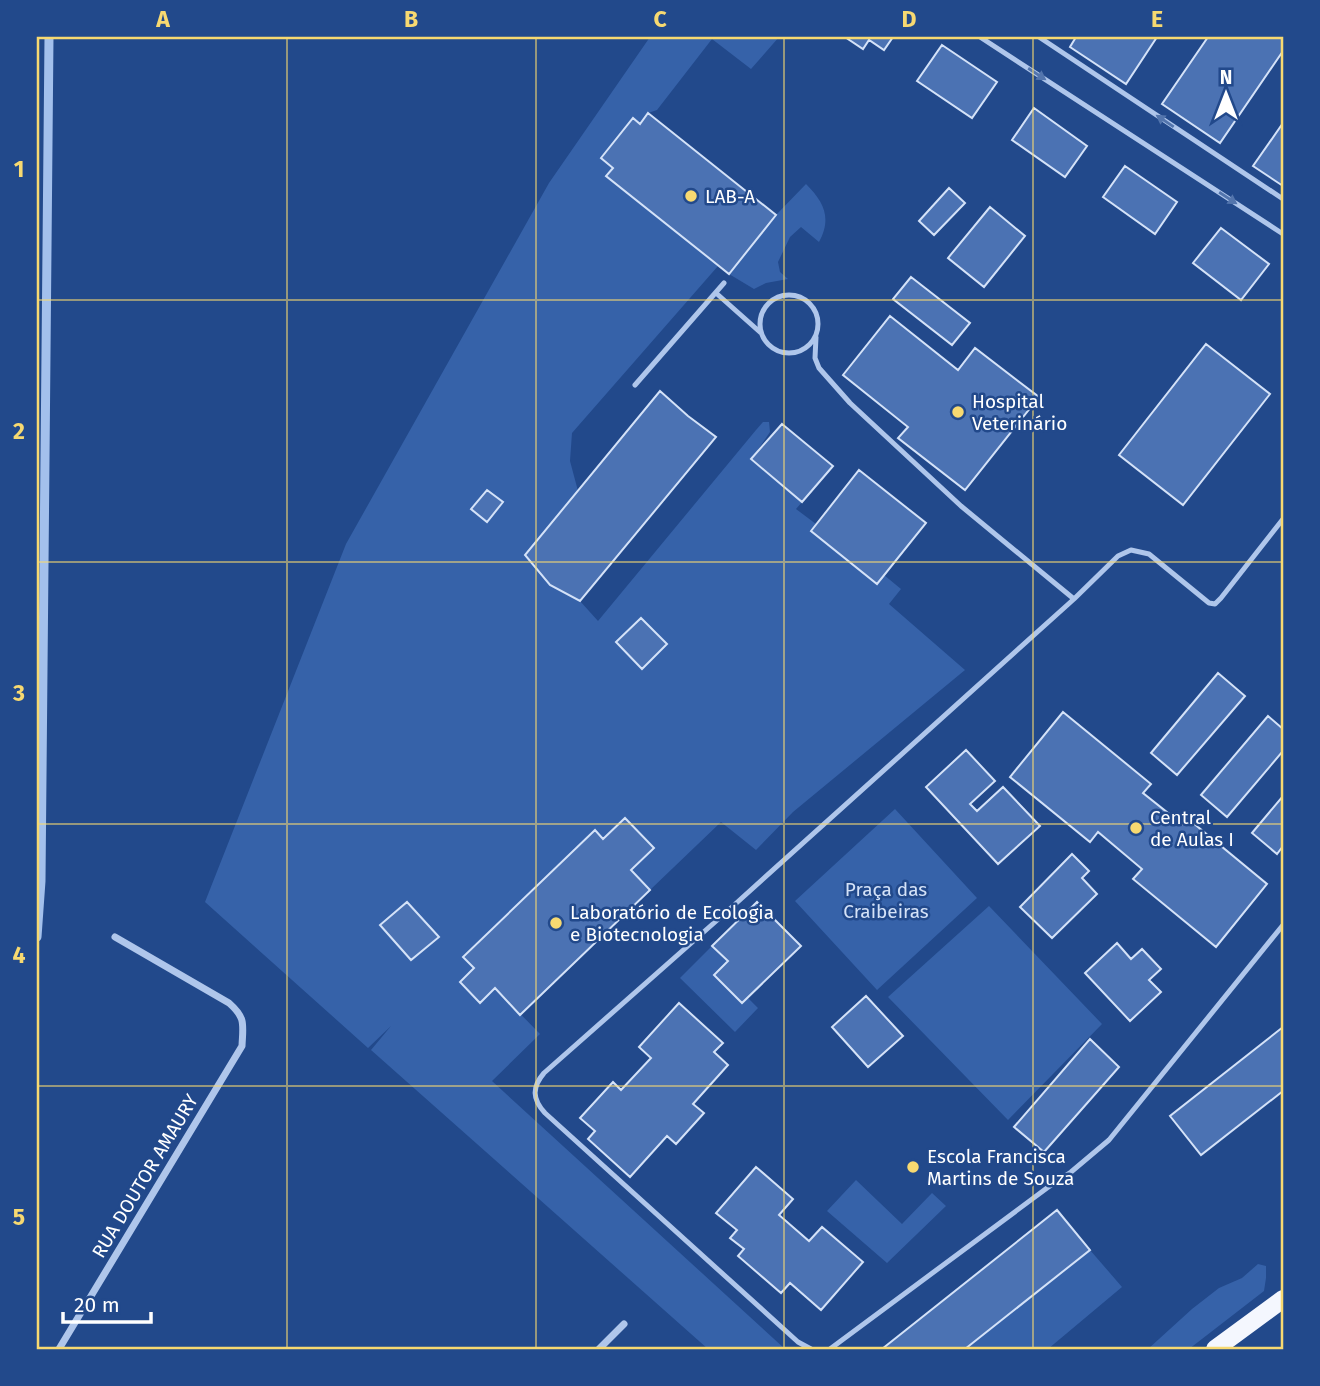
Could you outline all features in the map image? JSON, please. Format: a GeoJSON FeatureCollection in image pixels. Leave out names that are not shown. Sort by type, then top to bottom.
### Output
{"type":"FeatureCollection","features":[{"type":"Feature","properties":{"kind":"main road"},"geometry":{"type":"LineString","coordinates":[[1215,1349],[1283,1299]]}},
{"type":"Feature","properties":{"kind":"street","name":"RUA DOUTOR AMAURY"},"geometry":{"type":"LineString","coordinates":[[59,1349],[242,1046],[241,1014],[229,1003],[115,937]]}},
{"type":"Feature","properties":{"kind":"street"},"geometry":{"type":"LineString","coordinates":[[599,1349],[624,1324]]}},
{"type":"Feature","properties":{"kind":"lane"},"geometry":{"type":"LineString","coordinates":[[979,37],[1283,234]]}},
{"type":"Feature","properties":{"kind":"lane"},"geometry":{"type":"LineString","coordinates":[[1039,37],[1283,199]]}},
{"type":"Feature","properties":{"kind":"lane"},"geometry":{"type":"LineString","coordinates":[[635,385],[724,283]]}},
{"type":"Feature","properties":{"kind":"lane"},"geometry":{"type":"LineString","coordinates":[[716,293],[762,333]]}},
{"type":"Feature","properties":{"kind":"lane"},"geometry":{"type":"LineString","coordinates":[[816,337],[799,352],[787,354],[776,351],[767,343],[762,333],[760,322],[763,312],[771,302],[781,297],[803,299],[812,306],[817,316],[818,327],[815,358],[818,368],[850,403],[961,506],[1074,599]]}},
{"type":"Feature","properties":{"kind":"lane"},"geometry":{"type":"LineString","coordinates":[[811,1349],[798,1342],[545,1113],[535,1096],[537,1081],[1074,599],[1118,556],[1131,550],[1149,554],[1209,603],[1215,604],[1283,519]]}},
{"type":"Feature","properties":{"kind":"lane"},"geometry":{"type":"LineString","coordinates":[[830,1349],[1071,1172],[1110,1140],[1283,925]]}},
{"type":"Feature","properties":{"kind":"green space"},"geometry":{"type":"Polygon","coordinates":[[[650,37],[779,37],[751,69],[712,39],[657,110],[648,113],[640,124],[632,119],[601,158],[613,168],[607,176],[718,266],[572,433],[570,461],[578,491],[550,585],[580,601],[598,621],[756,430],[763,422],[769,422],[770,432],[751,460],[802,502],[796,509],[816,524],[811,531],[877,583],[884,575],[901,589],[889,604],[965,670],[793,812],[756,850],[721,822],[650,890],[631,870],[654,847],[626,818],[603,839],[594,831],[463,956],[474,968],[460,982],[480,1002],[495,988],[540,1034],[492,1081],[785,1349],[708,1349],[371,1050],[391,1026],[368,1048],[205,902],[346,544],[549,183],[650,37]],[[641,618],[616,642],[643,668],[667,644],[641,618]],[[407,902],[381,925],[411,960],[438,936],[407,902]]]}},
{"type":"Feature","properties":{"kind":"green space"},"geometry":{"type":"Polygon","coordinates":[[[806,184],[821,204],[825,225],[819,242],[801,227],[790,237],[778,262],[780,272],[788,279],[766,283],[754,289],[729,274],[776,215],[806,184]]]}},
{"type":"Feature","properties":{"kind":"green space","name":"Praça das Craibeiras"},"geometry":{"type":"Polygon","coordinates":[[[895,809],[977,898],[877,990],[795,901],[895,809]]]}},
{"type":"Feature","properties":{"kind":"green space"},"geometry":{"type":"Polygon","coordinates":[[[989,906],[1102,1024],[1008,1120],[888,997],[989,906]]]}},
{"type":"Feature","properties":{"kind":"green space"},"geometry":{"type":"Polygon","coordinates":[[[712,946],[728,961],[714,975],[742,1003],[748,998],[758,1008],[735,1032],[680,978],[712,946]]]}},
{"type":"Feature","properties":{"kind":"green space"},"geometry":{"type":"Polygon","coordinates":[[[856,1180],[902,1224],[932,1193],[946,1206],[887,1263],[827,1211],[856,1180]]]}},
{"type":"Feature","properties":{"kind":"green space"},"geometry":{"type":"Polygon","coordinates":[[[1090,1250],[1122,1287],[1048,1349],[965,1349],[1090,1250]]]}},
{"type":"Feature","properties":{"kind":"green space"},"geometry":{"type":"Polygon","coordinates":[[[1258,1264],[1266,1266],[1264,1291],[1189,1349],[1148,1349],[1219,1288],[1242,1278],[1258,1264]]]}},
{"type":"Feature","properties":{"kind":"building"},"geometry":{"type":"Polygon","coordinates":[[[845,37],[893,37],[884,50],[869,40],[863,49],[845,37]]]}},
{"type":"Feature","properties":{"kind":"building"},"geometry":{"type":"Polygon","coordinates":[[[1076,37],[1157,37],[1126,84],[1070,47],[1076,37]]]}},
{"type":"Feature","properties":{"kind":"building"},"geometry":{"type":"Polygon","coordinates":[[[1208,37],[1283,37],[1283,51],[1220,143],[1162,104],[1208,37]]]}},
{"type":"Feature","properties":{"kind":"building"},"geometry":{"type":"Polygon","coordinates":[[[942,45],[997,82],[972,118],[917,81],[942,45]]]}},
{"type":"Feature","properties":{"kind":"building"},"geometry":{"type":"Polygon","coordinates":[[[1034,108],[1087,146],[1065,177],[1012,140],[1034,108]]]}},
{"type":"Feature","properties":{"kind":"building","name":"LAB-A"},"geometry":{"type":"Polygon","coordinates":[[[648,113],[776,215],[729,274],[606,176],[613,168],[601,158],[633,118],[640,124],[648,113]]]}},
{"type":"Feature","properties":{"kind":"building"},"geometry":{"type":"Polygon","coordinates":[[[1283,123],[1283,186],[1253,166],[1283,123]]]}},
{"type":"Feature","properties":{"kind":"building"},"geometry":{"type":"Polygon","coordinates":[[[1125,166],[1177,202],[1155,234],[1103,197],[1125,166]]]}},
{"type":"Feature","properties":{"kind":"building"},"geometry":{"type":"Polygon","coordinates":[[[949,188],[965,203],[934,235],[919,221],[949,188]]]}},
{"type":"Feature","properties":{"kind":"building"},"geometry":{"type":"Polygon","coordinates":[[[990,207],[1025,236],[984,287],[948,258],[990,207]]]}},
{"type":"Feature","properties":{"kind":"building"},"geometry":{"type":"Polygon","coordinates":[[[1221,228],[1269,264],[1241,300],[1193,263],[1221,228]]]}},
{"type":"Feature","properties":{"kind":"building"},"geometry":{"type":"Polygon","coordinates":[[[911,277],[970,323],[952,345],[893,299],[911,277]]]}},
{"type":"Feature","properties":{"kind":"building","name":"Hospital Veterinário"},"geometry":{"type":"Polygon","coordinates":[[[890,316],[958,370],[975,348],[1039,397],[965,490],[898,438],[908,427],[843,375],[890,316]]]}},
{"type":"Feature","properties":{"kind":"building"},"geometry":{"type":"Polygon","coordinates":[[[1206,344],[1270,394],[1183,505],[1119,455],[1206,344]]]}},
{"type":"Feature","properties":{"kind":"building"},"geometry":{"type":"Polygon","coordinates":[[[660,391],[716,437],[580,601],[550,585],[525,555],[660,391]]]}},
{"type":"Feature","properties":{"kind":"building"},"geometry":{"type":"Polygon","coordinates":[[[782,424],[833,466],[802,502],[751,459],[782,424]]]}},
{"type":"Feature","properties":{"kind":"building"},"geometry":{"type":"Polygon","coordinates":[[[859,470],[926,523],[877,584],[811,531],[859,470]]]}},
{"type":"Feature","properties":{"kind":"building"},"geometry":{"type":"Polygon","coordinates":[[[487,490],[503,502],[487,522],[471,509],[487,490]]]}},
{"type":"Feature","properties":{"kind":"building"},"geometry":{"type":"Polygon","coordinates":[[[641,618],[667,644],[642,669],[616,642],[641,618]]]}},
{"type":"Feature","properties":{"kind":"building"},"geometry":{"type":"Polygon","coordinates":[[[1218,673],[1245,696],[1177,775],[1151,753],[1218,673]]]}},
{"type":"Feature","properties":{"kind":"building","name":"Central de Aulas I"},"geometry":{"type":"Polygon","coordinates":[[[1063,712],[1151,784],[1143,793],[1182,824],[1187,818],[1267,884],[1216,947],[1133,879],[1142,869],[1098,832],[1090,842],[1010,777],[1063,712]]]}},
{"type":"Feature","properties":{"kind":"building"},"geometry":{"type":"Polygon","coordinates":[[[1268,716],[1283,729],[1283,751],[1227,817],[1201,795],[1268,716]]]}},
{"type":"Feature","properties":{"kind":"building"},"geometry":{"type":"Polygon","coordinates":[[[966,750],[995,781],[970,804],[977,811],[1003,787],[1040,826],[998,864],[926,787],[966,750]]]}},
{"type":"Feature","properties":{"kind":"building"},"geometry":{"type":"Polygon","coordinates":[[[1283,796],[1283,846],[1277,854],[1252,833],[1283,796]]]}},
{"type":"Feature","properties":{"kind":"building","name":"Laboratório de Ecologia e Biotecnologia"},"geometry":{"type":"Polygon","coordinates":[[[625,818],[654,848],[631,870],[650,890],[520,1015],[495,988],[480,1003],[460,982],[474,968],[463,957],[595,830],[603,839],[625,818]]]}},
{"type":"Feature","properties":{"kind":"building"},"geometry":{"type":"Polygon","coordinates":[[[1072,854],[1089,871],[1082,878],[1097,894],[1052,938],[1020,907],[1072,854]]]}},
{"type":"Feature","properties":{"kind":"building"},"geometry":{"type":"Polygon","coordinates":[[[407,902],[439,937],[411,960],[380,925],[407,902]]]}},
{"type":"Feature","properties":{"kind":"building"},"geometry":{"type":"Polygon","coordinates":[[[757,902],[801,946],[742,1003],[714,975],[728,961],[712,946],[757,902]]]}},
{"type":"Feature","properties":{"kind":"building"},"geometry":{"type":"Polygon","coordinates":[[[1117,943],[1131,959],[1142,949],[1161,969],[1149,980],[1161,992],[1130,1021],[1085,973],[1117,943]]]}},
{"type":"Feature","properties":{"kind":"building"},"geometry":{"type":"Polygon","coordinates":[[[866,996],[903,1036],[868,1067],[832,1027],[866,996]]]}},
{"type":"Feature","properties":{"kind":"building"},"geometry":{"type":"Polygon","coordinates":[[[679,1003],[723,1043],[714,1052],[728,1065],[693,1104],[704,1113],[676,1144],[667,1136],[630,1177],[588,1139],[595,1131],[580,1118],[613,1082],[621,1090],[651,1058],[639,1047],[679,1003]]]}},
{"type":"Feature","properties":{"kind":"building"},"geometry":{"type":"Polygon","coordinates":[[[1283,1027],[1283,1091],[1201,1155],[1170,1116],[1283,1027]]]}},
{"type":"Feature","properties":{"kind":"building"},"geometry":{"type":"Polygon","coordinates":[[[1090,1039],[1119,1067],[1044,1152],[1014,1127],[1090,1039]]]}},
{"type":"Feature","properties":{"kind":"building"},"geometry":{"type":"Polygon","coordinates":[[[756,1167],[793,1199],[779,1215],[809,1241],[822,1227],[863,1262],[821,1310],[790,1283],[781,1293],[738,1256],[744,1249],[730,1238],[737,1230],[716,1213],[756,1167]]]}},
{"type":"Feature","properties":{"kind":"building"},"geometry":{"type":"Polygon","coordinates":[[[1057,1210],[1090,1250],[965,1349],[882,1349],[1057,1210]]]}},
{"type":"Feature","properties":{"kind":"waterway"},"geometry":{"type":"LineString","coordinates":[[37,937],[41,881],[49,37]]}},
{"type":"Feature","properties":{"kind":"place","name":"LAB-A"},"geometry":{"type":"Point","coordinates":[691,196]}},
{"type":"Feature","properties":{"kind":"place","name":"Hospital Veterinário"},"geometry":{"type":"Point","coordinates":[958,412]}},
{"type":"Feature","properties":{"kind":"place","name":"Central de Aulas I"},"geometry":{"type":"Point","coordinates":[1136,828]}},
{"type":"Feature","properties":{"kind":"place","name":"Laboratório de Ecologia e Biotecnologia"},"geometry":{"type":"Point","coordinates":[556,923]}},
{"type":"Feature","properties":{"kind":"place","name":"Escola Francisca Martins de Souza"},"geometry":{"type":"Point","coordinates":[913,1167]}}]}
